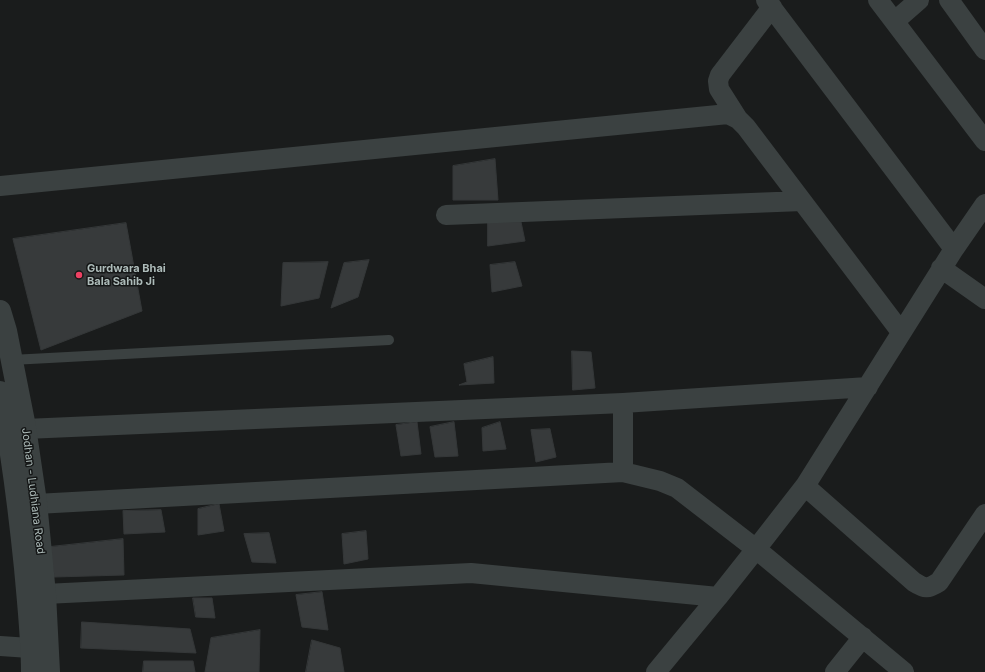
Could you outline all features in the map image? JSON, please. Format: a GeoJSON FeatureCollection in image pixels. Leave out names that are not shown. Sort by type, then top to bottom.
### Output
{"type":"FeatureCollection","features":[{"type":"Feature","properties":{"kind":"street"},"geometry":{"type":"LineString","coordinates":[[878,0],[985,141]]}},
{"type":"Feature","properties":{"kind":"street"},"geometry":{"type":"LineString","coordinates":[[895,22],[919,0]]}},
{"type":"Feature","properties":{"kind":"street"},"geometry":{"type":"LineString","coordinates":[[949,0],[985,50]]}},
{"type":"Feature","properties":{"kind":"street"},"geometry":{"type":"LineString","coordinates":[[901,332],[746,127],[738,119],[719,89],[718,81],[720,75],[769,3],[954,249]]}},
{"type":"Feature","properties":{"kind":"street"},"geometry":{"type":"LineString","coordinates":[[0,186],[728,114],[738,119]]}},
{"type":"Feature","properties":{"kind":"street"},"geometry":{"type":"LineString","coordinates":[[446,215],[802,201]]}},
{"type":"Feature","properties":{"kind":"street"},"geometry":{"type":"LineString","coordinates":[[656,672],[718,598],[805,486],[941,268],[985,204]]}},
{"type":"Feature","properties":{"kind":"street"},"geometry":{"type":"LineString","coordinates":[[941,268],[985,299]]}},
{"type":"Feature","properties":{"kind":"street","name":"Jodhan - Ludhiana Road"},"geometry":{"type":"LineString","coordinates":[[0,312],[25,429],[36,504],[45,594],[50,672]]}},
{"type":"Feature","properties":{"kind":"street"},"geometry":{"type":"LineString","coordinates":[[25,429],[623,403],[868,387]]}},
{"type":"Feature","properties":{"kind":"street","name":"Jodhan - Ludhiana Road"},"geometry":{"type":"LineString","coordinates":[[0,392],[8,430],[19,504],[32,672]]}},
{"type":"Feature","properties":{"kind":"street"},"geometry":{"type":"LineString","coordinates":[[623,403],[623,472]]}},
{"type":"Feature","properties":{"kind":"street"},"geometry":{"type":"LineString","coordinates":[[36,504],[623,472],[660,480],[677,488],[756,549],[904,672]]}},
{"type":"Feature","properties":{"kind":"street"},"geometry":{"type":"LineString","coordinates":[[805,486],[914,582],[922,587],[930,588],[939,582],[985,514]]}},
{"type":"Feature","properties":{"kind":"street"},"geometry":{"type":"LineString","coordinates":[[45,594],[471,573],[718,598]]}},
{"type":"Feature","properties":{"kind":"street"},"geometry":{"type":"LineString","coordinates":[[835,672],[862,638]]}},
{"type":"Feature","properties":{"kind":"street"},"geometry":{"type":"LineString","coordinates":[[0,646],[30,648]]}},
{"type":"Feature","properties":{"kind":"lane"},"geometry":{"type":"LineString","coordinates":[[11,360],[389,340]]}},
{"type":"Feature","properties":{"kind":"building"},"geometry":{"type":"Polygon","coordinates":[[[495,159],[498,200],[453,200],[453,166],[495,159]]]}},
{"type":"Feature","properties":{"kind":"building"},"geometry":{"type":"Polygon","coordinates":[[[488,222],[521,222],[525,241],[488,246],[488,222]]]}},
{"type":"Feature","properties":{"kind":"building","name":"Gurdwara Bhai Bala Sahib Ji"},"geometry":{"type":"Polygon","coordinates":[[[126,223],[142,311],[41,350],[13,239],[126,223]]]}},
{"type":"Feature","properties":{"kind":"building"},"geometry":{"type":"Polygon","coordinates":[[[369,260],[358,297],[331,308],[344,263],[369,260]]]}},
{"type":"Feature","properties":{"kind":"building"},"geometry":{"type":"Polygon","coordinates":[[[328,262],[319,298],[281,306],[283,263],[328,262]]]}},
{"type":"Feature","properties":{"kind":"building"},"geometry":{"type":"Polygon","coordinates":[[[515,262],[522,286],[492,292],[490,265],[515,262]]]}},
{"type":"Feature","properties":{"kind":"building"},"geometry":{"type":"Polygon","coordinates":[[[572,351],[591,352],[595,388],[573,390],[572,351]]]}},
{"type":"Feature","properties":{"kind":"building"},"geometry":{"type":"Polygon","coordinates":[[[493,357],[494,383],[459,385],[467,382],[464,364],[493,357]]]}},
{"type":"Feature","properties":{"kind":"building"},"geometry":{"type":"Polygon","coordinates":[[[417,422],[421,454],[401,456],[396,425],[417,422]]]}},
{"type":"Feature","properties":{"kind":"building"},"geometry":{"type":"Polygon","coordinates":[[[454,422],[458,456],[435,457],[430,427],[454,422]]]}},
{"type":"Feature","properties":{"kind":"building"},"geometry":{"type":"Polygon","coordinates":[[[500,422],[506,449],[483,451],[482,428],[500,422]]]}},
{"type":"Feature","properties":{"kind":"building"},"geometry":{"type":"Polygon","coordinates":[[[550,429],[556,457],[536,462],[531,430],[550,429]]]}},
{"type":"Feature","properties":{"kind":"building"},"geometry":{"type":"Polygon","coordinates":[[[219,504],[224,531],[198,535],[198,509],[219,504]]]}},
{"type":"Feature","properties":{"kind":"building"},"geometry":{"type":"Polygon","coordinates":[[[161,510],[165,532],[124,534],[123,511],[161,510]]]}},
{"type":"Feature","properties":{"kind":"building"},"geometry":{"type":"Polygon","coordinates":[[[366,531],[368,559],[344,564],[342,534],[366,531]]]}},
{"type":"Feature","properties":{"kind":"building"},"geometry":{"type":"Polygon","coordinates":[[[269,533],[276,563],[252,562],[244,534],[269,533]]]}},
{"type":"Feature","properties":{"kind":"building"},"geometry":{"type":"Polygon","coordinates":[[[123,539],[124,575],[54,577],[50,547],[123,539]]]}},
{"type":"Feature","properties":{"kind":"building"},"geometry":{"type":"Polygon","coordinates":[[[322,592],[328,630],[302,627],[296,595],[322,592]]]}},
{"type":"Feature","properties":{"kind":"building"},"geometry":{"type":"Polygon","coordinates":[[[193,598],[212,598],[215,618],[196,617],[193,598]]]}},
{"type":"Feature","properties":{"kind":"building"},"geometry":{"type":"Polygon","coordinates":[[[82,622],[190,629],[196,653],[81,648],[82,622]]]}},
{"type":"Feature","properties":{"kind":"building"},"geometry":{"type":"Polygon","coordinates":[[[260,630],[259,672],[205,672],[211,638],[260,630]]]}},
{"type":"Feature","properties":{"kind":"building"},"geometry":{"type":"Polygon","coordinates":[[[312,640],[340,648],[344,672],[306,672],[312,640]]]}},
{"type":"Feature","properties":{"kind":"building"},"geometry":{"type":"Polygon","coordinates":[[[144,661],[193,661],[195,672],[143,672],[144,661]]]}},
{"type":"Feature","properties":{"kind":"place","name":"Gurdwara Bhai Bala Sahib Ji"},"geometry":{"type":"Point","coordinates":[79,275]}}]}
